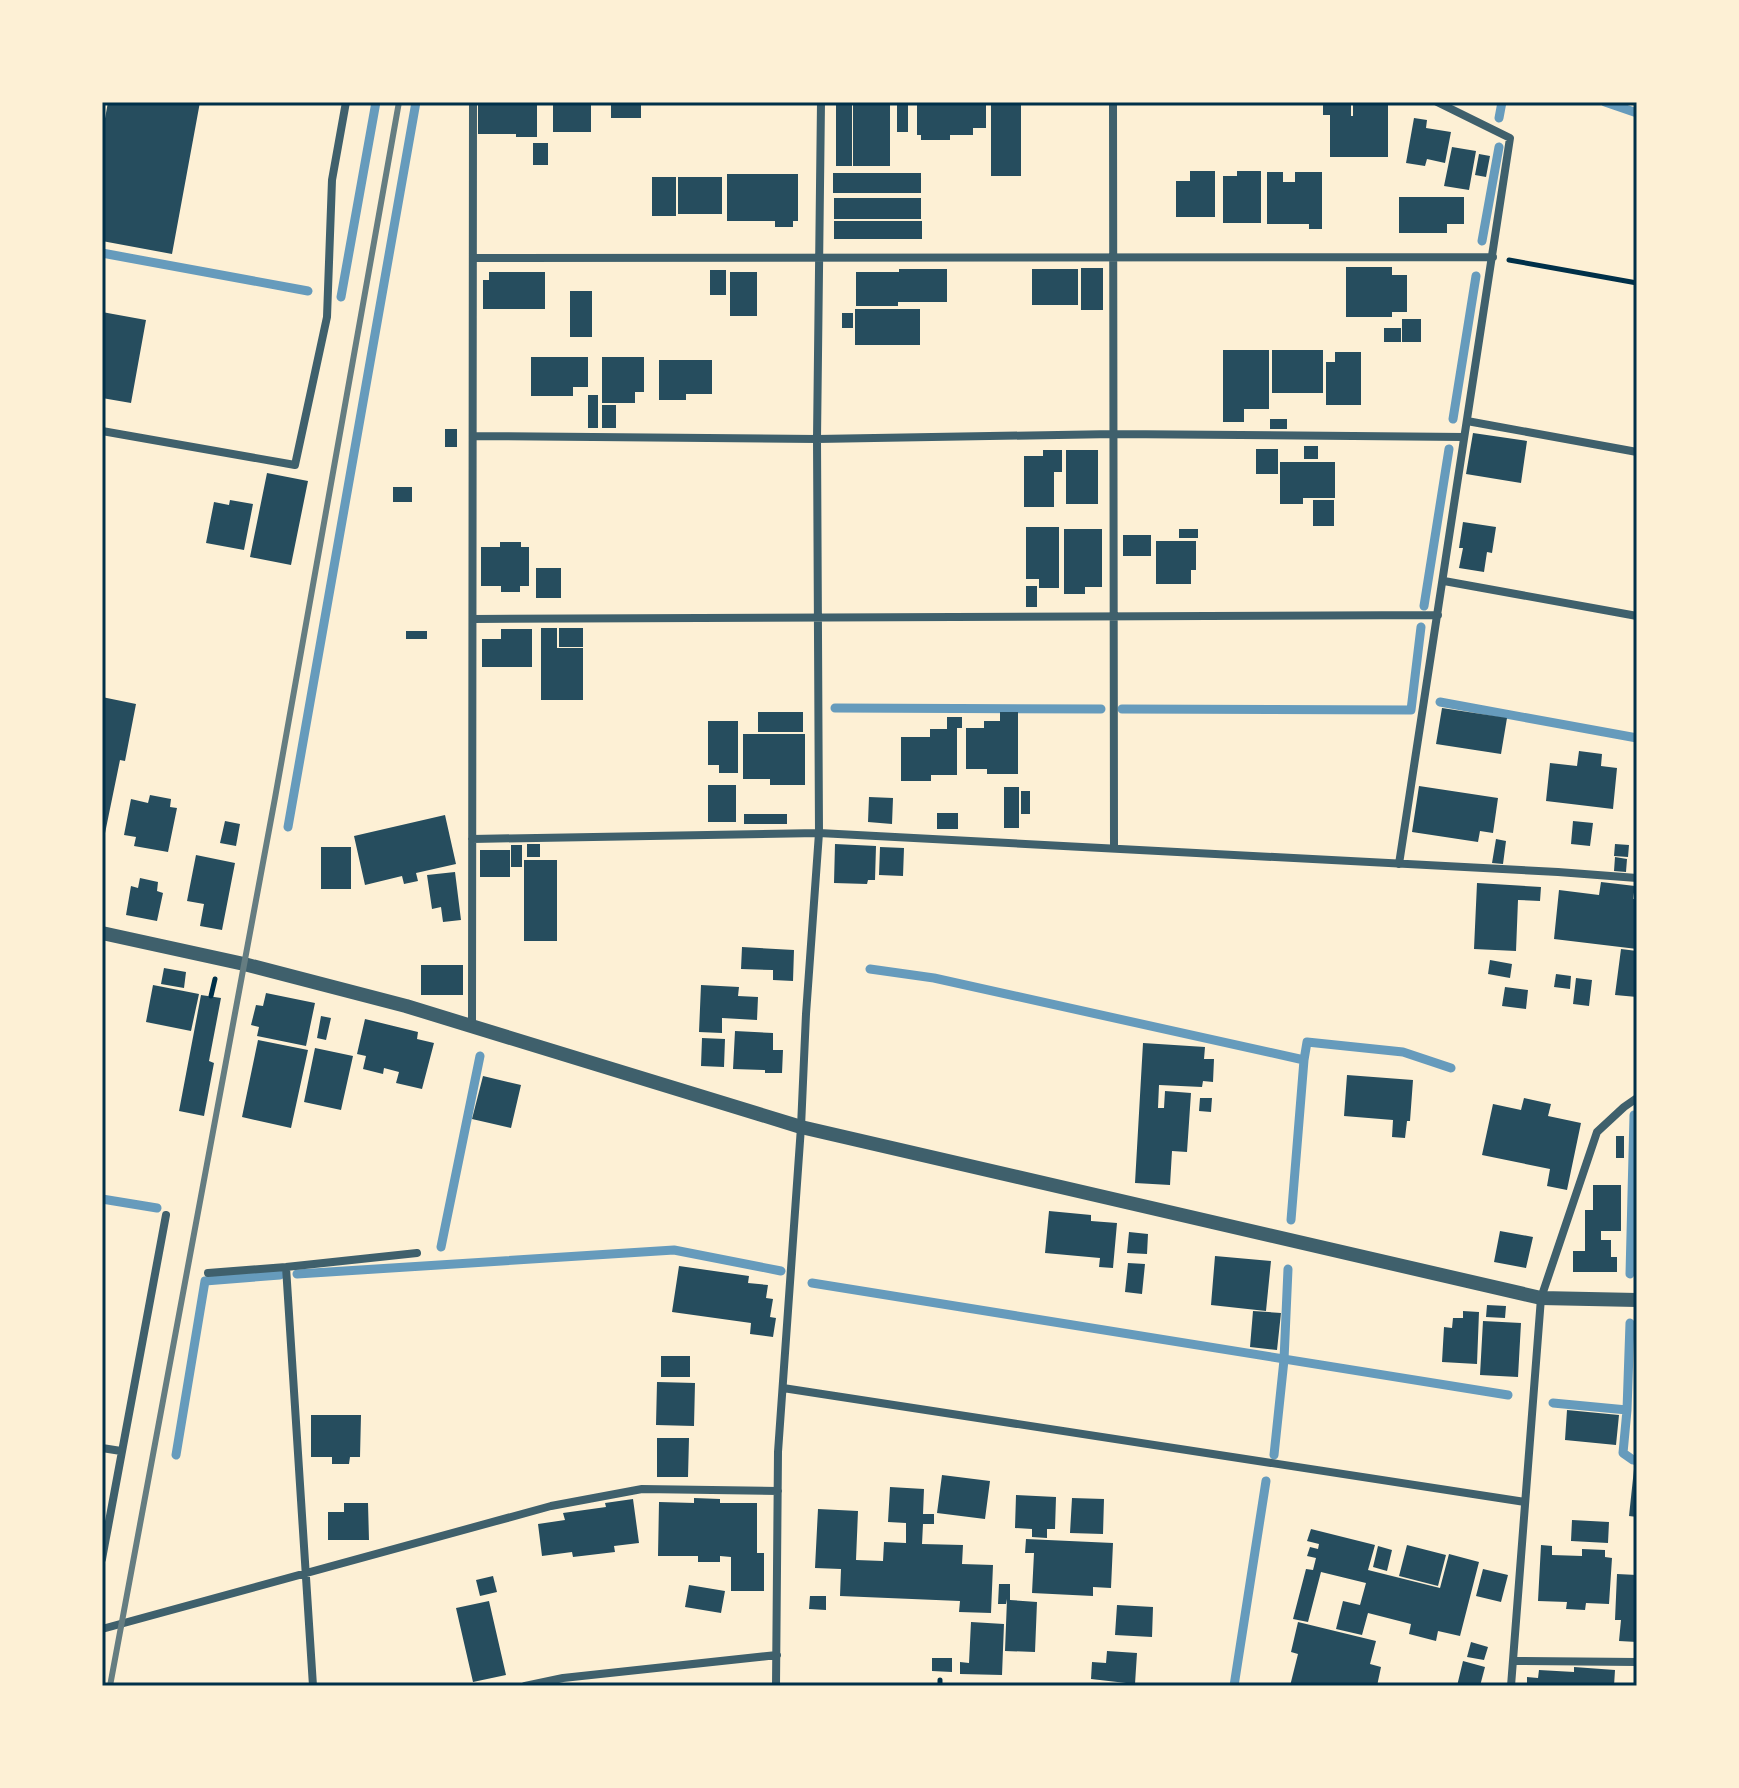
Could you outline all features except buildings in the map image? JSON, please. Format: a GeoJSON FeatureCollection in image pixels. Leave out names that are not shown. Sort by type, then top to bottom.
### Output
{"type":"FeatureCollection","features":[{"type":"Feature","properties":{"kind":"street"},"geometry":{"type":"LineString","coordinates":[[102,431],[295,465],[327,317],[332,180],[346,102]]}},
{"type":"Feature","properties":{"kind":"street"},"geometry":{"type":"LineString","coordinates":[[472,1026],[473,102]]}},
{"type":"Feature","properties":{"kind":"street"},"geometry":{"type":"LineString","coordinates":[[776,1686],[778,1452],[819,833],[817,439],[821,102]]}},
{"type":"Feature","properties":{"kind":"street"},"geometry":{"type":"LineString","coordinates":[[1113,102],[1114,847]]}},
{"type":"Feature","properties":{"kind":"street"},"geometry":{"type":"LineString","coordinates":[[1399,864],[1510,138],[1437,102]]}},
{"type":"Feature","properties":{"kind":"street"},"geometry":{"type":"LineString","coordinates":[[473,258],[1493,257]]}},
{"type":"Feature","properties":{"kind":"street"},"geometry":{"type":"LineString","coordinates":[[1467,421],[1637,452]]}},
{"type":"Feature","properties":{"kind":"street"},"geometry":{"type":"LineString","coordinates":[[473,436],[817,439],[1114,434],[1464,437]]}},
{"type":"Feature","properties":{"kind":"street"},"geometry":{"type":"LineString","coordinates":[[1444,581],[1637,616]]}},
{"type":"Feature","properties":{"kind":"street"},"geometry":{"type":"LineString","coordinates":[[473,619],[1438,615]]}},
{"type":"Feature","properties":{"kind":"street"},"geometry":{"type":"LineString","coordinates":[[472,839],[819,833],[1637,878]]}},
{"type":"Feature","properties":{"kind":"street"},"geometry":{"type":"LineString","coordinates":[[102,933],[244,964],[406,1006],[801,1127],[1541,1298],[1637,1300]]}},
{"type":"Feature","properties":{"kind":"street"},"geometry":{"type":"LineString","coordinates":[[1511,1686],[1541,1298],[1597,1132],[1637,1098]]}},
{"type":"Feature","properties":{"kind":"street"},"geometry":{"type":"LineString","coordinates":[[102,1559],[166,1215]]}},
{"type":"Feature","properties":{"kind":"street"},"geometry":{"type":"LineString","coordinates":[[208,1273],[417,1253]]}},
{"type":"Feature","properties":{"kind":"street"},"geometry":{"type":"LineString","coordinates":[[286,1267],[313,1686]]}},
{"type":"Feature","properties":{"kind":"street"},"geometry":{"type":"LineString","coordinates":[[783,1388],[1525,1502]]}},
{"type":"Feature","properties":{"kind":"street"},"geometry":{"type":"LineString","coordinates":[[102,1448],[121,1451]]}},
{"type":"Feature","properties":{"kind":"street"},"geometry":{"type":"LineString","coordinates":[[102,1629],[551,1506],[642,1489],[778,1491]]}},
{"type":"Feature","properties":{"kind":"street"},"geometry":{"type":"LineString","coordinates":[[525,1686],[563,1678],[777,1655]]}},
{"type":"Feature","properties":{"kind":"street"},"geometry":{"type":"LineString","coordinates":[[1513,1661],[1637,1662]]}},
{"type":"Feature","properties":{"kind":"path"},"geometry":{"type":"LineString","coordinates":[[1493,257],[1637,283]]}},
{"type":"Feature","properties":{"kind":"waterway"},"geometry":{"type":"LineString","coordinates":[[341,297],[376,102]]}},
{"type":"Feature","properties":{"kind":"waterway"},"geometry":{"type":"LineString","coordinates":[[288,827],[416,102]]}},
{"type":"Feature","properties":{"kind":"waterway"},"geometry":{"type":"LineString","coordinates":[[1499,118],[1502,102]]}},
{"type":"Feature","properties":{"kind":"waterway"},"geometry":{"type":"LineString","coordinates":[[1605,102],[1637,113]]}},
{"type":"Feature","properties":{"kind":"waterway"},"geometry":{"type":"LineString","coordinates":[[1482,241],[1499,147]]}},
{"type":"Feature","properties":{"kind":"waterway"},"geometry":{"type":"LineString","coordinates":[[102,253],[308,291]]}},
{"type":"Feature","properties":{"kind":"waterway"},"geometry":{"type":"LineString","coordinates":[[1453,419],[1476,276]]}},
{"type":"Feature","properties":{"kind":"waterway"},"geometry":{"type":"LineString","coordinates":[[1424,606],[1449,449]]}},
{"type":"Feature","properties":{"kind":"waterway"},"geometry":{"type":"LineString","coordinates":[[1122,709],[1411,710],[1421,627]]}},
{"type":"Feature","properties":{"kind":"waterway"},"geometry":{"type":"LineString","coordinates":[[1440,702],[1637,738]]}},
{"type":"Feature","properties":{"kind":"waterway"},"geometry":{"type":"LineString","coordinates":[[835,708],[1101,709]]}},
{"type":"Feature","properties":{"kind":"waterway"},"geometry":{"type":"LineString","coordinates":[[870,969],[934,978],[1304,1060]]}},
{"type":"Feature","properties":{"kind":"waterway"},"geometry":{"type":"LineString","coordinates":[[1291,1220],[1307,1042],[1403,1052],[1451,1068]]}},
{"type":"Feature","properties":{"kind":"waterway"},"geometry":{"type":"LineString","coordinates":[[441,1247],[480,1056]]}},
{"type":"Feature","properties":{"kind":"waterway"},"geometry":{"type":"LineString","coordinates":[[1630,1274],[1634,1115],[1637,1115]]}},
{"type":"Feature","properties":{"kind":"waterway"},"geometry":{"type":"LineString","coordinates":[[102,1199],[157,1208]]}},
{"type":"Feature","properties":{"kind":"waterway"},"geometry":{"type":"LineString","coordinates":[[297,1274],[674,1250],[781,1271]]}},
{"type":"Feature","properties":{"kind":"waterway"},"geometry":{"type":"LineString","coordinates":[[1274,1455],[1284,1360],[1288,1269]]}},
{"type":"Feature","properties":{"kind":"waterway"},"geometry":{"type":"LineString","coordinates":[[176,1455],[205,1281],[280,1275]]}},
{"type":"Feature","properties":{"kind":"waterway"},"geometry":{"type":"LineString","coordinates":[[812,1283],[1508,1395]]}},
{"type":"Feature","properties":{"kind":"waterway"},"geometry":{"type":"LineString","coordinates":[[1630,1323],[1623,1453],[1637,1461]]}},
{"type":"Feature","properties":{"kind":"waterway"},"geometry":{"type":"LineString","coordinates":[[1553,1403],[1627,1410]]}},
{"type":"Feature","properties":{"kind":"waterway"},"geometry":{"type":"LineString","coordinates":[[1234,1686],[1266,1481]]}},
{"type":"Feature","properties":{"kind":"railway"},"geometry":{"type":"LineString","coordinates":[[110,1686],[275,798],[399,102]]}}]}
